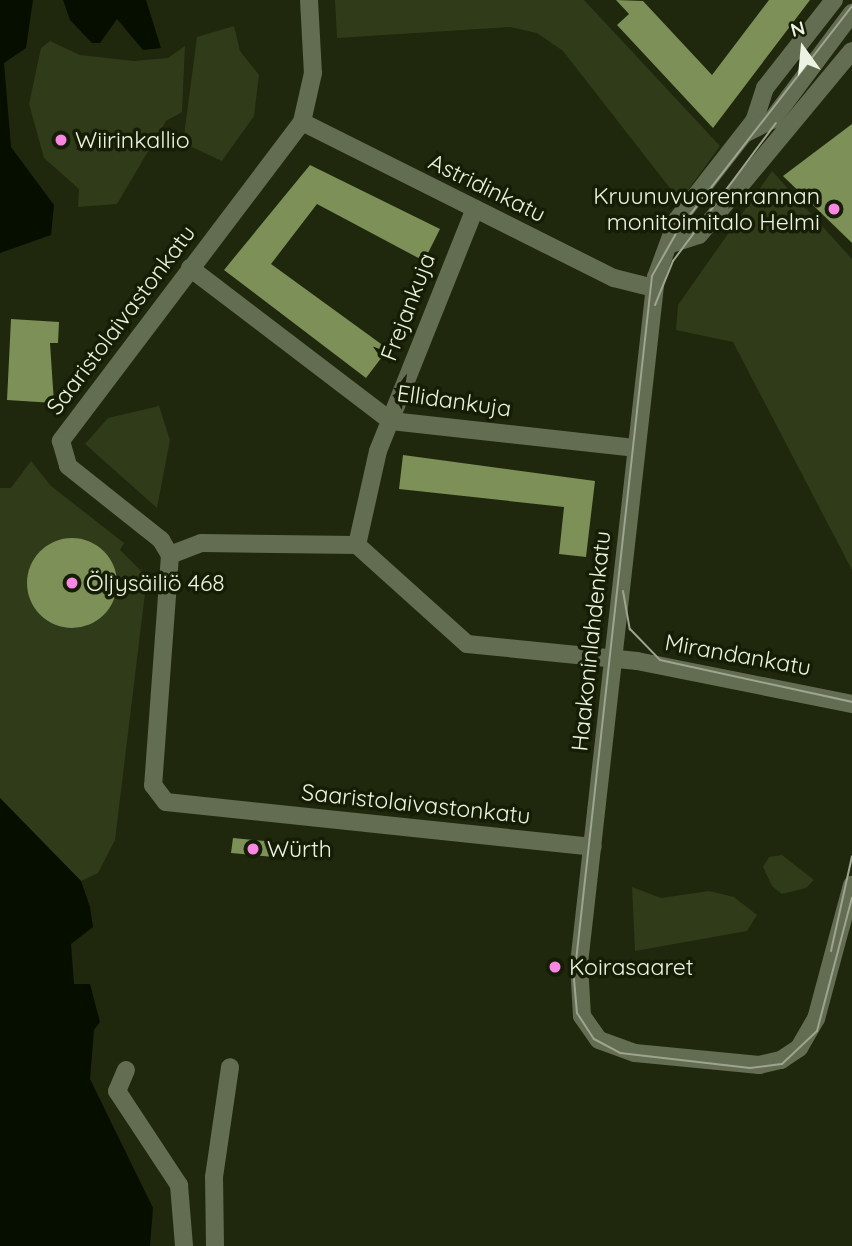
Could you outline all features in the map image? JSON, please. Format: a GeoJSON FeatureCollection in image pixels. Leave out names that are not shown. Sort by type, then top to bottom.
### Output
{"type":"FeatureCollection","features":[{"type":"Feature","properties":{"kind":"street","name":"Saaristolaivastonkatu"},"geometry":{"type":"LineString","coordinates":[[309,0],[313,74],[302,122],[61,441],[68,466],[161,540],[170,555],[151,772],[166,802],[593,847]]}},
{"type":"Feature","properties":{"kind":"street","name":"Haakoninlahdenkatu"},"geometry":{"type":"LineString","coordinates":[[834,0],[765,88],[746,133],[677,220],[654,288],[577,988],[582,1016],[599,1040],[635,1054],[759,1065],[781,1060],[799,1048],[816,1019],[852,885]]}},
{"type":"Feature","properties":{"kind":"street","name":"Haakoninlahdenkatu"},"geometry":{"type":"LineString","coordinates":[[761,155],[772,120],[852,13]]}},
{"type":"Feature","properties":{"kind":"street","name":"Haakoninlahdenkatu"},"geometry":{"type":"LineString","coordinates":[[671,244],[699,235],[761,155],[792,128],[852,51]]}},
{"type":"Feature","properties":{"kind":"street","name":"Haakoninlahdenkatu"},"geometry":{"type":"LineString","coordinates":[[746,133],[772,120]]}},
{"type":"Feature","properties":{"kind":"street","name":"Astridinkatu"},"geometry":{"type":"LineString","coordinates":[[302,122],[625,282],[654,288]]}},
{"type":"Feature","properties":{"kind":"street","name":"Frejankuja"},"geometry":{"type":"LineString","coordinates":[[356,545],[391,421],[475,209]]}},
{"type":"Feature","properties":{"kind":"street","name":"Ellidankuja"},"geometry":{"type":"LineString","coordinates":[[190,268],[391,421],[635,448]]}},
{"type":"Feature","properties":{"kind":"street"},"geometry":{"type":"LineString","coordinates":[[170,555],[201,543],[356,545]]}},
{"type":"Feature","properties":{"kind":"street","name":"Mirandankatu"},"geometry":{"type":"LineString","coordinates":[[356,545],[467,644],[614,659],[852,704]]}},
{"type":"Feature","properties":{"kind":"street"},"geometry":{"type":"LineString","coordinates":[[215,1246],[214,1177],[230,1068]]}},
{"type":"Feature","properties":{"kind":"street"},"geometry":{"type":"LineString","coordinates":[[126,1070],[117,1091],[179,1185],[184,1246]]}},
{"type":"Feature","properties":{"kind":"green space"},"geometry":{"type":"Polygon","coordinates":[[[335,0],[584,0],[720,146],[680,201],[563,51],[537,33],[510,27],[337,38],[335,0]]]}},
{"type":"Feature","properties":{"kind":"green space"},"geometry":{"type":"Polygon","coordinates":[[[234,26],[240,51],[259,75],[254,116],[222,161],[183,143],[197,37],[234,26]]]}},
{"type":"Feature","properties":{"kind":"green space"},"geometry":{"type":"Polygon","coordinates":[[[50,41],[80,55],[134,61],[168,58],[185,46],[182,112],[166,121],[117,204],[78,207],[79,189],[44,158],[29,104],[41,48],[50,41]]]}},
{"type":"Feature","properties":{"kind":"green space"},"geometry":{"type":"Polygon","coordinates":[[[772,171],[852,259],[852,570],[733,342],[676,330],[678,305],[772,171]]]}},
{"type":"Feature","properties":{"kind":"green space"},"geometry":{"type":"Polygon","coordinates":[[[159,406],[170,440],[157,508],[85,444],[108,418],[159,406]]]}},
{"type":"Feature","properties":{"kind":"green space"},"geometry":{"type":"Polygon","coordinates":[[[31,461],[51,486],[124,543],[120,550],[147,577],[115,840],[98,873],[81,881],[0,798],[0,488],[11,488],[31,461]]]}},
{"type":"Feature","properties":{"kind":"green space"},"geometry":{"type":"Polygon","coordinates":[[[782,855],[814,880],[806,888],[782,894],[772,886],[763,867],[769,857],[782,855]]]}},
{"type":"Feature","properties":{"kind":"green space"},"geometry":{"type":"Polygon","coordinates":[[[632,887],[661,898],[709,891],[734,897],[757,915],[747,931],[635,951],[632,887]]]}},
{"type":"Feature","properties":{"kind":"shaded area"},"geometry":{"type":"Polygon","coordinates":[[[0,0],[33,0],[26,48],[4,63],[11,147],[54,205],[51,235],[0,253],[0,0]]]}},
{"type":"Feature","properties":{"kind":"shaded area"},"geometry":{"type":"Polygon","coordinates":[[[63,0],[146,0],[161,48],[143,50],[117,19],[100,43],[92,43],[70,20],[63,0]]]}},
{"type":"Feature","properties":{"kind":"shaded area"},"geometry":{"type":"Polygon","coordinates":[[[0,798],[81,881],[90,907],[93,927],[71,944],[74,984],[90,984],[100,1022],[94,1030],[90,1079],[153,1208],[150,1246],[0,1246],[0,798]]]}},
{"type":"Feature","properties":{"kind":"building"},"geometry":{"type":"Polygon","coordinates":[[[616,0],[643,1],[712,75],[769,0],[810,0],[713,128],[617,25],[629,14],[616,0]]]}},
{"type":"Feature","properties":{"kind":"building","name":"Kruunuvuorenrannan monitoimitalo Helmi"},"geometry":{"type":"Polygon","coordinates":[[[852,124],[852,243],[783,176],[852,124]]]}},
{"type":"Feature","properties":{"kind":"building"},"geometry":{"type":"Polygon","coordinates":[[[310,165],[440,229],[424,261],[317,204],[271,264],[388,349],[366,378],[224,270],[310,165]]]}},
{"type":"Feature","properties":{"kind":"building"},"geometry":{"type":"Polygon","coordinates":[[[11,319],[59,322],[58,343],[50,343],[54,403],[7,400],[11,319]]]}},
{"type":"Feature","properties":{"kind":"building"},"geometry":{"type":"Polygon","coordinates":[[[403,455],[595,481],[586,557],[559,554],[564,507],[399,489],[403,455]]]}},
{"type":"Feature","properties":{"kind":"building","name":"Öljysäiliö 468"},"geometry":{"type":"Polygon","coordinates":[[[72,538],[97,546],[109,558],[117,583],[109,608],[97,620],[72,628],[47,620],[35,608],[27,583],[35,558],[47,546],[72,538]]]}},
{"type":"Feature","properties":{"kind":"building","name":"Würth"},"geometry":{"type":"Polygon","coordinates":[[[233,838],[275,842],[274,857],[231,853],[233,838]]]}},
{"type":"Feature","properties":{"kind":"tram line"},"geometry":{"type":"LineString","coordinates":[[852,6],[678,230],[652,276],[574,979],[577,1013],[594,1039],[620,1053],[750,1068],[782,1064],[817,1031],[852,898]]}},
{"type":"Feature","properties":{"kind":"tram line"},"geometry":{"type":"LineString","coordinates":[[655,305],[673,261],[776,123]]}},
{"type":"Feature","properties":{"kind":"tram line"},"geometry":{"type":"LineString","coordinates":[[623,591],[630,629],[660,660],[852,702]]}},
{"type":"Feature","properties":{"kind":"tram line"},"geometry":{"type":"LineString","coordinates":[[831,951],[852,856]]}},
{"type":"Feature","properties":{"kind":"place","name":"Wiirinkallio"},"geometry":{"type":"Point","coordinates":[61,140]}},
{"type":"Feature","properties":{"kind":"place","name":"Kruunuvuorenrannan monitoimitalo Helmi"},"geometry":{"type":"Point","coordinates":[834,209]}},
{"type":"Feature","properties":{"kind":"place","name":"Öljysäiliö 468"},"geometry":{"type":"Point","coordinates":[72,583]}},
{"type":"Feature","properties":{"kind":"place","name":"Würth"},"geometry":{"type":"Point","coordinates":[253,849]}},
{"type":"Feature","properties":{"kind":"place","name":"Koirasaaret"},"geometry":{"type":"Point","coordinates":[555,967]}}]}
